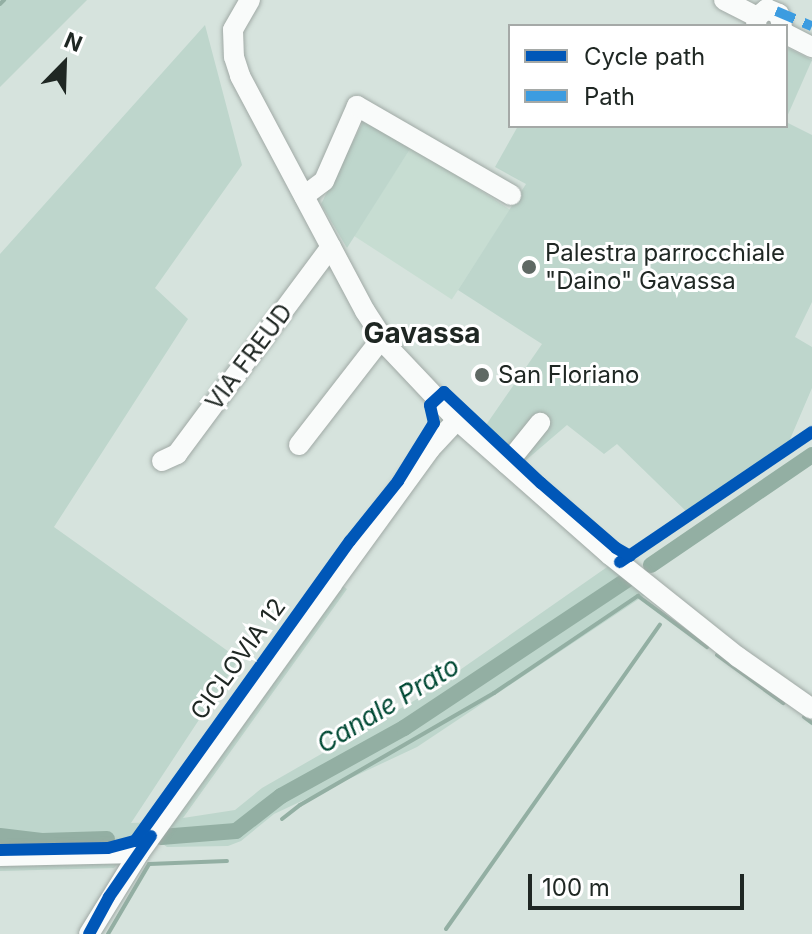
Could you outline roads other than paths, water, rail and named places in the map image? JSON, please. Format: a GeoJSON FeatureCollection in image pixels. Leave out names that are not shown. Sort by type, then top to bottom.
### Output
{"type":"FeatureCollection","features":[{"type":"Feature","properties":{"kind":"street"},"geometry":{"type":"LineString","coordinates":[[250,0],[233,30],[234,57],[304,196],[382,338],[457,420],[507,464],[666,601],[812,709]]}},
{"type":"Feature","properties":{"kind":"street"},"geometry":{"type":"LineString","coordinates":[[724,0],[771,16]]}},
{"type":"Feature","properties":{"kind":"street"},"geometry":{"type":"LineString","coordinates":[[788,35],[812,47]]}},
{"type":"Feature","properties":{"kind":"street"},"geometry":{"type":"LineString","coordinates":[[304,196],[324,181],[357,106],[511,195]]}},
{"type":"Feature","properties":{"kind":"street","name":"VIA FREUD"},"geometry":{"type":"LineString","coordinates":[[162,461],[177,454],[331,247]]}},
{"type":"Feature","properties":{"kind":"street"},"geometry":{"type":"LineString","coordinates":[[299,445],[382,338]]}},
{"type":"Feature","properties":{"kind":"street"},"geometry":{"type":"LineString","coordinates":[[82,934],[423,458],[457,420]]}},
{"type":"Feature","properties":{"kind":"street"},"geometry":{"type":"LineString","coordinates":[[507,464],[540,423]]}},
{"type":"Feature","properties":{"kind":"street"},"geometry":{"type":"LineString","coordinates":[[0,856],[139,853]]}},
{"type":"Feature","properties":{"kind":"street"},"geometry":{"type":"LineString","coordinates":[[89,934],[109,897]]}},
{"type":"Feature","properties":{"kind":"waterway"},"geometry":{"type":"LineString","coordinates":[[0,4],[4,0]]}},
{"type":"Feature","properties":{"kind":"waterway","name":"Canale Prato"},"geometry":{"type":"LineString","coordinates":[[651,565],[812,455]]}},
{"type":"Feature","properties":{"kind":"waterway","name":"Canale Prato"},"geometry":{"type":"LineString","coordinates":[[161,837],[236,831],[281,796],[404,728],[628,579]]}},
{"type":"Feature","properties":{"kind":"waterway"},"geometry":{"type":"LineString","coordinates":[[282,819],[300,805],[494,693],[638,596],[707,647]]}},
{"type":"Feature","properties":{"kind":"waterway"},"geometry":{"type":"LineString","coordinates":[[446,929],[660,625]]}},
{"type":"Feature","properties":{"kind":"waterway"},"geometry":{"type":"LineString","coordinates":[[717,655],[783,703]]}},
{"type":"Feature","properties":{"kind":"waterway"},"geometry":{"type":"LineString","coordinates":[[804,717],[812,723]]}},
{"type":"Feature","properties":{"kind":"waterway","name":"Canale Prato"},"geometry":{"type":"LineString","coordinates":[[0,836],[42,841],[107,839]]}},
{"type":"Feature","properties":{"kind":"waterway"},"geometry":{"type":"LineString","coordinates":[[108,934],[149,864],[227,861]]}},
{"type":"Feature","properties":{"kind":"place","name":"Palestra parrocchiale \"Daino\" Gavassa"},"geometry":{"type":"Point","coordinates":[529,267]}},
{"type":"Feature","properties":{"kind":"place","name":"San Floriano"},"geometry":{"type":"Point","coordinates":[482,375]}},
{"type":"Feature","properties":{"kind":"district","name":"Gavassa"},"geometry":{"type":"Point","coordinates":[422,333]}}]}
